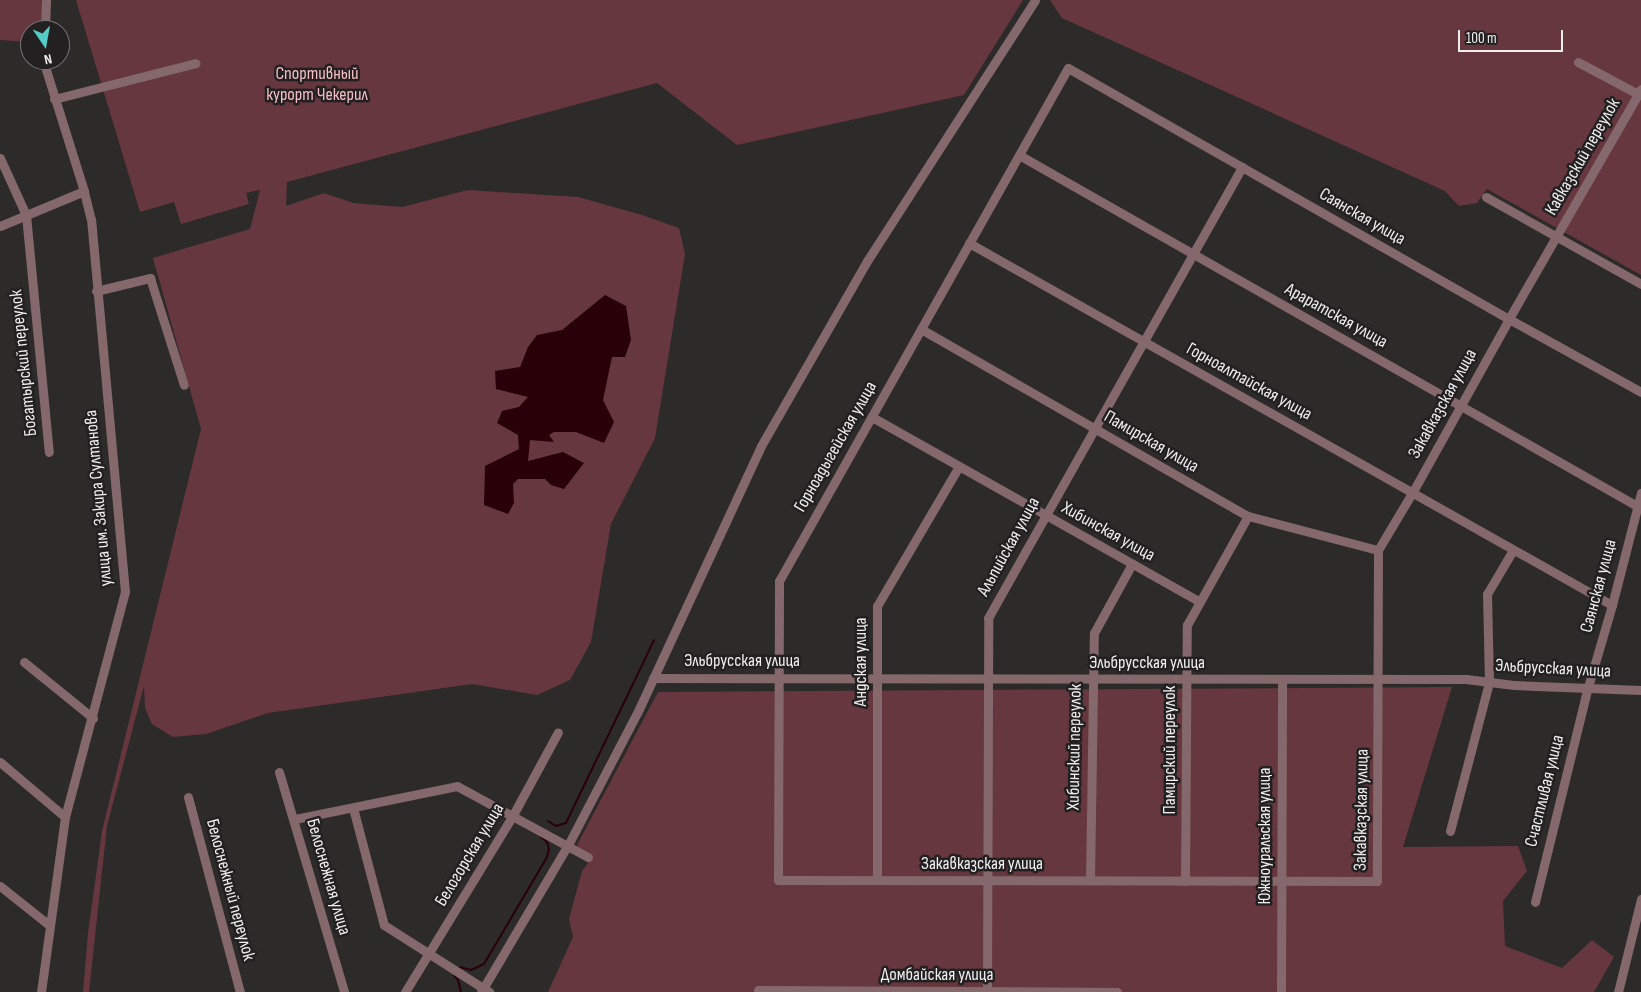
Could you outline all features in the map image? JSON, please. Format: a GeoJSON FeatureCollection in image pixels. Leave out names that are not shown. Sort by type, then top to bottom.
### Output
{"type":"FeatureCollection","features":[{"type":"Feature","properties":{"kind":"street"},"geometry":{"type":"LineString","coordinates":[[45,20],[46,0]]}},
{"type":"Feature","properties":{"kind":"street"},"geometry":{"type":"LineString","coordinates":[[353,808],[384,925],[484,991],[568,845],[653,678],[761,446],[867,261],[1035,0]]}},
{"type":"Feature","properties":{"kind":"street","name":"Кавказский переулок"},"geometry":{"type":"LineString","coordinates":[[1535,273],[1640,92],[1578,62]]}},
{"type":"Feature","properties":{"kind":"street"},"geometry":{"type":"LineString","coordinates":[[54,99],[196,63]]}},
{"type":"Feature","properties":{"kind":"street","name":"Горноадыгейская улица"},"geometry":{"type":"LineString","coordinates":[[778,880],[779,581],[1068,68]]}},
{"type":"Feature","properties":{"kind":"street","name":"Саянская улица"},"geometry":{"type":"LineString","coordinates":[[1068,68],[1641,392]]}},
{"type":"Feature","properties":{"kind":"street","name":"улица им. Закира Султанова"},"geometry":{"type":"LineString","coordinates":[[41,992],[65,817],[93,718],[125,592],[91,220],[84,191],[46,70]]}},
{"type":"Feature","properties":{"kind":"street","name":"Араратская улица"},"geometry":{"type":"LineString","coordinates":[[1019,155],[1637,506]]}},
{"type":"Feature","properties":{"kind":"street","name":"Богатырский переулок"},"geometry":{"type":"LineString","coordinates":[[0,158],[26,215],[49,452]]}},
{"type":"Feature","properties":{"kind":"street","name":"Альпийская улица"},"geometry":{"type":"LineString","coordinates":[[987,992],[988,618],[1242,167]]}},
{"type":"Feature","properties":{"kind":"street"},"geometry":{"type":"LineString","coordinates":[[0,226],[84,191]]}},
{"type":"Feature","properties":{"kind":"street","name":"Кавказский переулок"},"geometry":{"type":"LineString","coordinates":[[1486,197],[1641,284]]}},
{"type":"Feature","properties":{"kind":"street","name":"Горноалтайская улица"},"geometry":{"type":"LineString","coordinates":[[969,243],[1612,605]]}},
{"type":"Feature","properties":{"kind":"street","name":"Закавказская улица"},"geometry":{"type":"LineString","coordinates":[[778,880],[1377,881],[1380,680],[1378,550],[1535,273]]}},
{"type":"Feature","properties":{"kind":"street"},"geometry":{"type":"LineString","coordinates":[[96,291],[150,278],[184,386]]}},
{"type":"Feature","properties":{"kind":"street","name":"Памирская улица"},"geometry":{"type":"LineString","coordinates":[[921,329],[1248,516],[1378,550]]}},
{"type":"Feature","properties":{"kind":"street","name":"Хибинская улица"},"geometry":{"type":"LineString","coordinates":[[872,417],[1199,601]]}},
{"type":"Feature","properties":{"kind":"street","name":"Андская улица"},"geometry":{"type":"LineString","coordinates":[[878,880],[877,606],[959,466]]}},
{"type":"Feature","properties":{"kind":"street","name":"Саянская улица"},"geometry":{"type":"LineString","coordinates":[[1588,687],[1612,605],[1641,493]]}},
{"type":"Feature","properties":{"kind":"street","name":"Памирский переулок"},"geometry":{"type":"LineString","coordinates":[[1186,880],[1187,625],[1248,516]]}},
{"type":"Feature","properties":{"kind":"street"},"geometry":{"type":"LineString","coordinates":[[1450,831],[1488,682],[1487,594],[1513,550]]}},
{"type":"Feature","properties":{"kind":"street","name":"Хибинский переулок"},"geometry":{"type":"LineString","coordinates":[[1090,880],[1094,633],[1132,564]]}},
{"type":"Feature","properties":{"kind":"street"},"geometry":{"type":"LineString","coordinates":[[24,662],[93,718]]}},
{"type":"Feature","properties":{"kind":"street","name":"Эльбрусская улица"},"geometry":{"type":"LineString","coordinates":[[653,678],[780,676],[987,679],[1466,679],[1514,685],[1641,690]]}},
{"type":"Feature","properties":{"kind":"street","name":"Южноуральская улица"},"geometry":{"type":"LineString","coordinates":[[1281,992],[1282,680]]}},
{"type":"Feature","properties":{"kind":"street","name":"Счастливая улица"},"geometry":{"type":"LineString","coordinates":[[1535,902],[1588,687]]}},
{"type":"Feature","properties":{"kind":"street","name":"Белогорская улица"},"geometry":{"type":"LineString","coordinates":[[405,992],[513,816],[558,732]]}},
{"type":"Feature","properties":{"kind":"street"},"geometry":{"type":"LineString","coordinates":[[0,762],[65,817]]}},
{"type":"Feature","properties":{"kind":"street","name":"Белоснежная улица"},"geometry":{"type":"LineString","coordinates":[[280,772],[344,992]]}},
{"type":"Feature","properties":{"kind":"street"},"geometry":{"type":"LineString","coordinates":[[295,819],[457,786],[588,857]]}},
{"type":"Feature","properties":{"kind":"street","name":"Белоснежный переулок"},"geometry":{"type":"LineString","coordinates":[[188,797],[240,992]]}},
{"type":"Feature","properties":{"kind":"street"},"geometry":{"type":"LineString","coordinates":[[0,886],[49,925]]}},
{"type":"Feature","properties":{"kind":"street"},"geometry":{"type":"LineString","coordinates":[[1618,992],[1641,899]]}},
{"type":"Feature","properties":{"kind":"street","name":"Домбайская улица"},"geometry":{"type":"LineString","coordinates":[[758,990],[1117,992]]}},
{"type":"Feature","properties":{"kind":"green space"},"geometry":{"type":"Polygon","coordinates":[[[0,0],[44,0],[49,20],[20,20],[20,41],[0,40],[0,0]]]}},
{"type":"Feature","properties":{"kind":"green space","name":"Спортивный курорт Чекерил"},"geometry":{"type":"Polygon","coordinates":[[[76,0],[1023,0],[964,95],[737,145],[657,83],[287,182],[286,206],[324,193],[353,203],[402,207],[468,190],[578,197],[642,215],[679,228],[685,254],[655,438],[611,524],[591,642],[570,680],[537,695],[472,684],[268,713],[206,734],[173,737],[152,724],[145,708],[144,686],[107,826],[89,992],[83,992],[88,933],[102,831],[201,429],[153,258],[250,229],[260,190],[246,193],[249,204],[181,224],[174,202],[140,212],[76,0]]]}},
{"type":"Feature","properties":{"kind":"green space"},"geometry":{"type":"Polygon","coordinates":[[[1050,0],[1641,0],[1641,275],[1487,189],[1477,203],[1459,206],[1445,191],[1062,18],[1050,0]]]}},
{"type":"Feature","properties":{"kind":"green space"},"geometry":{"type":"Polygon","coordinates":[[[1452,687],[1403,847],[1518,846],[1527,871],[1503,901],[1505,946],[1562,968],[1592,940],[1614,957],[1594,992],[548,992],[573,937],[569,919],[582,871],[588,863],[580,854],[577,845],[658,692],[1452,687]]]}},
{"type":"Feature","properties":{"kind":"shaded area"},"geometry":{"type":"Polygon","coordinates":[[[605,295],[626,306],[631,340],[625,357],[612,357],[603,400],[614,422],[604,443],[576,432],[554,432],[549,435],[554,442],[530,440],[528,461],[563,452],[584,463],[564,489],[551,485],[545,479],[518,479],[513,484],[514,503],[508,514],[484,505],[485,466],[519,449],[518,435],[497,423],[502,411],[519,407],[528,397],[496,389],[495,371],[520,367],[528,347],[537,335],[562,330],[605,295]]]}},
{"type":"Feature","properties":{"kind":"waterway"},"geometry":{"type":"LineString","coordinates":[[548,821],[556,826],[566,823],[654,640]]}},
{"type":"Feature","properties":{"kind":"waterway"},"geometry":{"type":"LineString","coordinates":[[460,967],[471,970],[484,964],[547,857],[549,849],[547,842],[541,837]]}},
{"type":"Feature","properties":{"kind":"waterway"},"geometry":{"type":"LineString","coordinates":[[454,975],[458,980],[461,992]]}}]}
